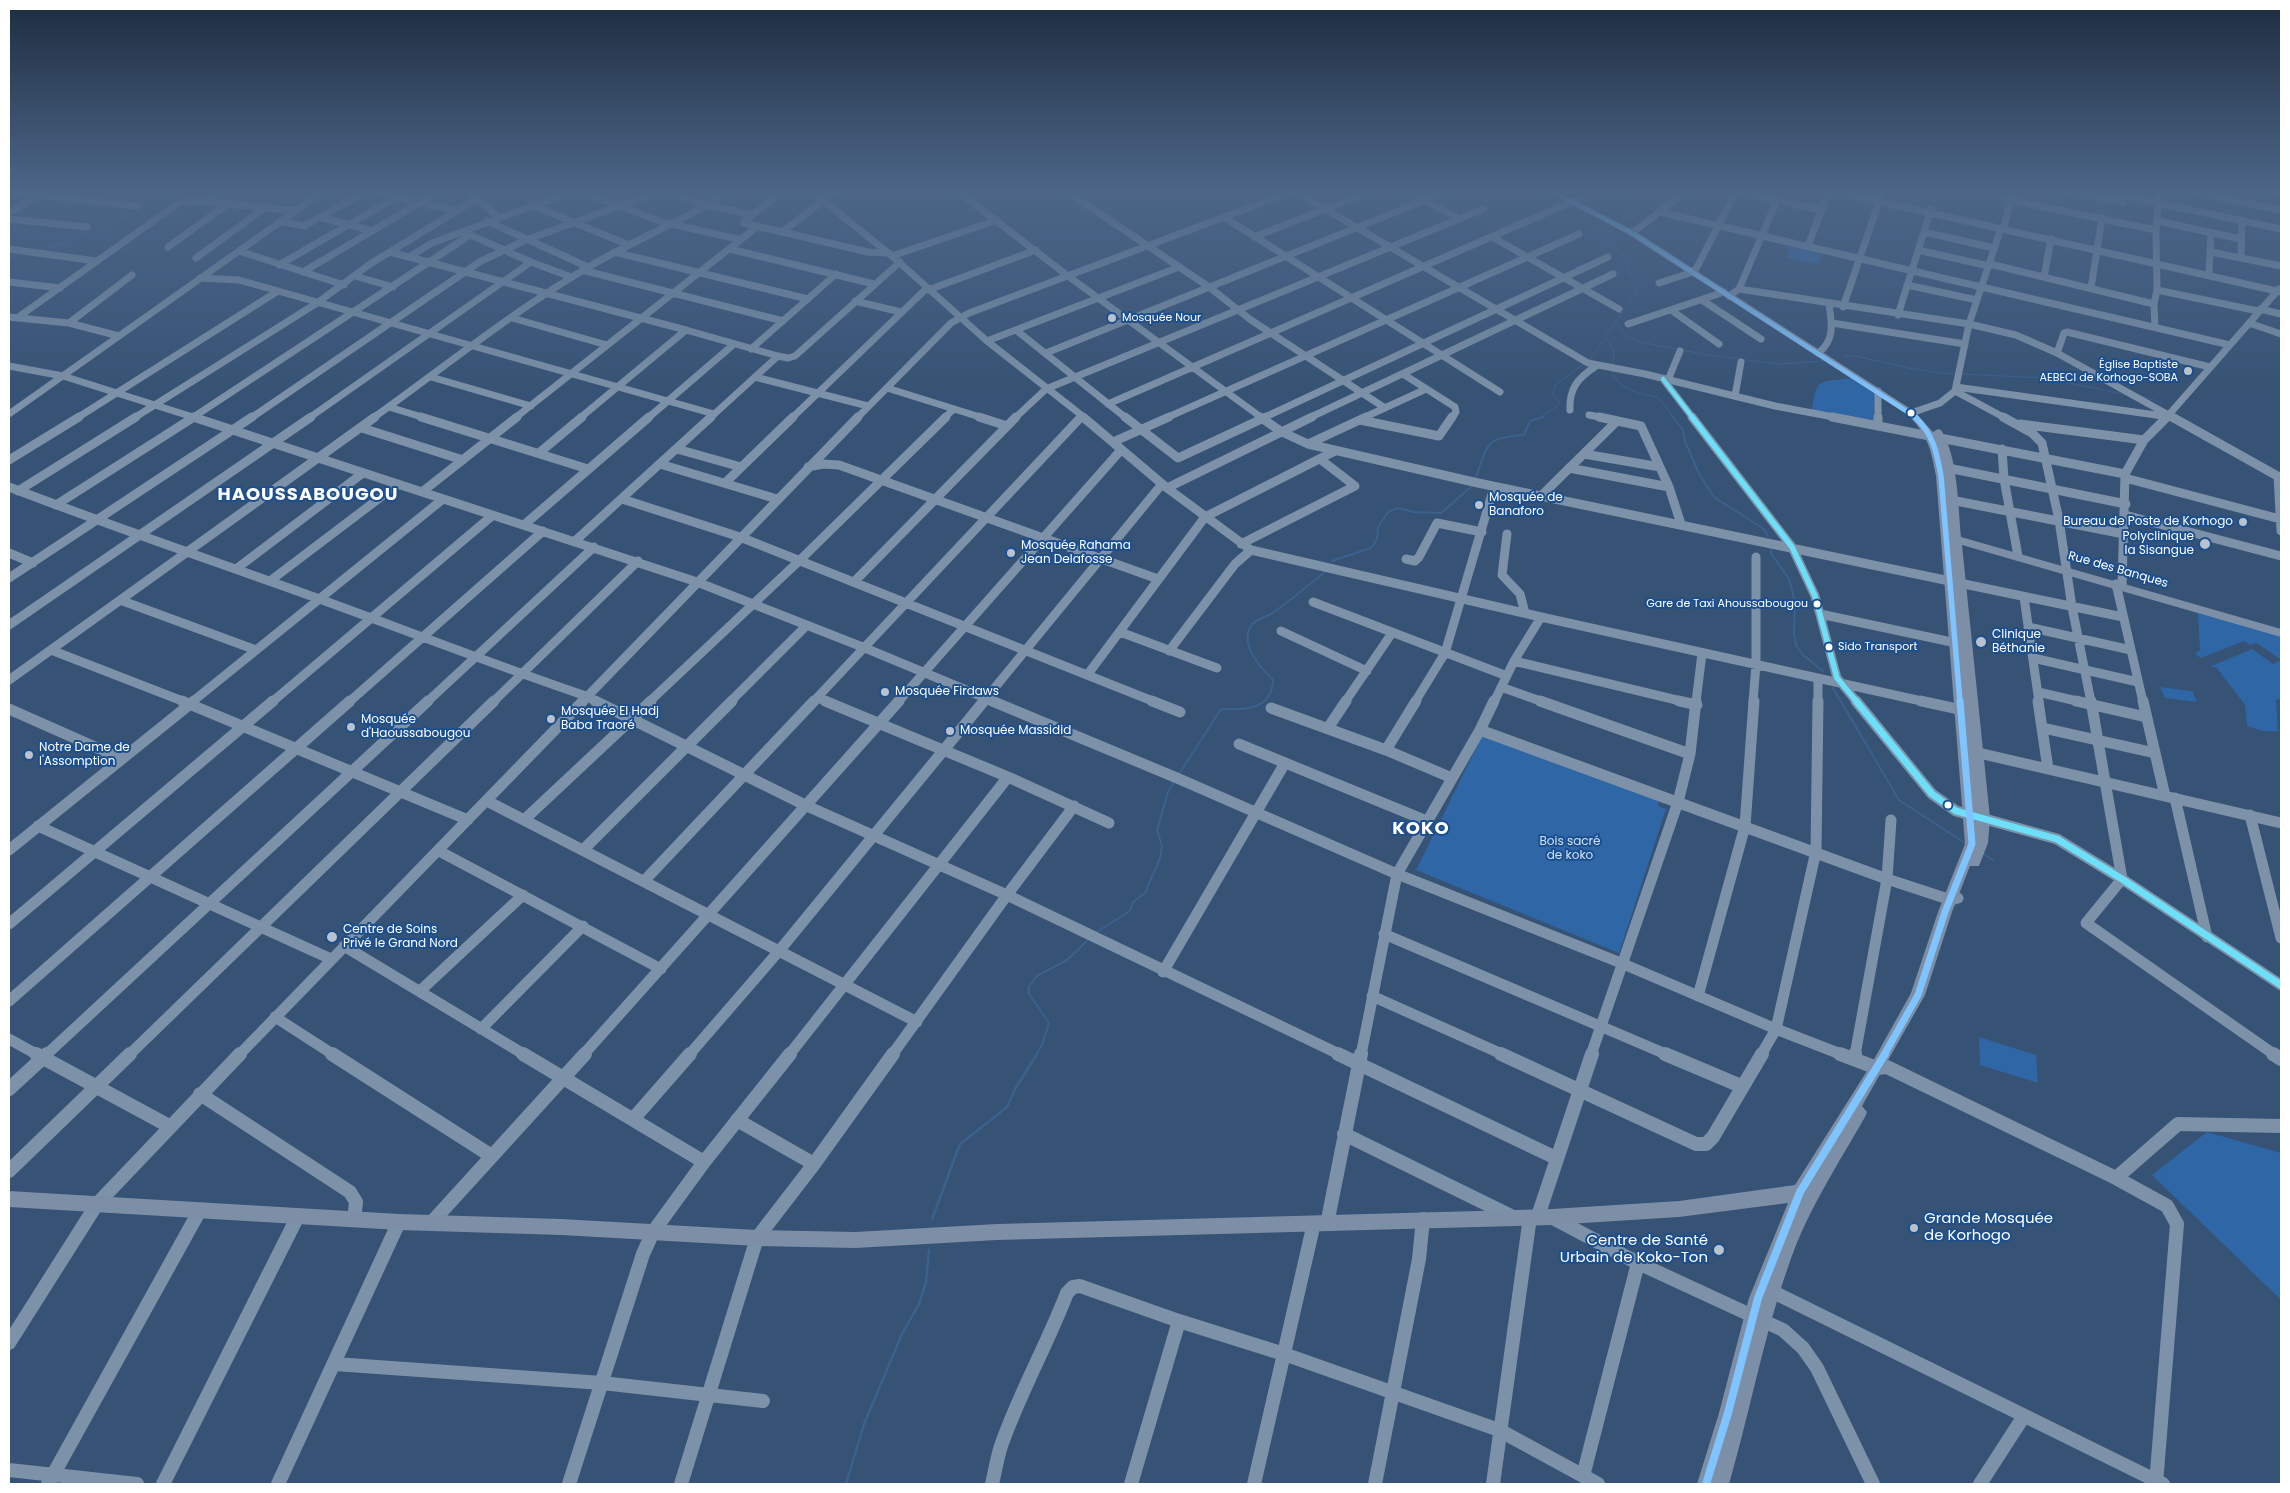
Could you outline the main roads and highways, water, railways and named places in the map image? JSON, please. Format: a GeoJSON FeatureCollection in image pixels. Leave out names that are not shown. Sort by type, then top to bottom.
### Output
{"type":"FeatureCollection","features":[{"type":"Feature","properties":{"kind":"main road"},"geometry":{"type":"LineString","coordinates":[[1676,260],[1693,271],[1730,290],[1820,352],[1914,412],[1938,438],[1952,500],[1951,538],[1961,644],[1974,712],[1983,818],[1976,848],[1955,899],[1932,979],[1882,1068],[1807,1192],[1758,1318],[1706,1484]]}},
{"type":"Feature","properties":{"kind":"main road"},"geometry":{"type":"LineString","coordinates":[[1820,352],[1885,394]]}},
{"type":"Feature","properties":{"kind":"main road"},"geometry":{"type":"LineString","coordinates":[[1946,470],[1942,498],[1951,538]]}},
{"type":"Feature","properties":{"kind":"main road","name":"Rue des Banques"},"geometry":{"type":"LineString","coordinates":[[1951,538],[2281,633]]}},
{"type":"Feature","properties":{"kind":"main road"},"geometry":{"type":"LineString","coordinates":[[1961,644],[1960,710],[1972,844],[1976,848]]}},
{"type":"Feature","properties":{"kind":"main road"},"geometry":{"type":"LineString","coordinates":[[10,1202],[97,1204],[354,1220],[757,1238],[855,1240],[997,1232],[1533,1217],[1679,1210],[1807,1192]]}},
{"type":"Feature","properties":{"kind":"main road"},"geometry":{"type":"LineString","coordinates":[[1720,1484],[1739,1415],[1758,1318]]}},
{"type":"Feature","properties":{"kind":"waterway"},"geometry":{"type":"LineString","coordinates":[[1589,361],[1637,291],[1625,260]]}},
{"type":"Feature","properties":{"kind":"waterway"},"geometry":{"type":"LineString","coordinates":[[1617,324],[1627,337],[1640,342],[1708,355],[1778,364],[1823,361]]}},
{"type":"Feature","properties":{"kind":"waterway"},"geometry":{"type":"LineString","coordinates":[[1606,338],[1614,351],[1613,366]]}},
{"type":"Feature","properties":{"kind":"waterway"},"geometry":{"type":"LineString","coordinates":[[1844,356],[1856,356],[1908,368],[1942,373],[2045,378],[2128,395]]}},
{"type":"Feature","properties":{"kind":"waterway"},"geometry":{"type":"LineString","coordinates":[[1539,418],[1559,405],[1559,401],[1553,395],[1555,385],[1585,363]]}},
{"type":"Feature","properties":{"kind":"waterway"},"geometry":{"type":"LineString","coordinates":[[1612,371],[1615,378],[1625,387],[1637,393],[1658,397],[1674,418]]}},
{"type":"Feature","properties":{"kind":"waterway"},"geometry":{"type":"LineString","coordinates":[[2134,393],[2162,403]]}},
{"type":"Feature","properties":{"kind":"waterway"},"geometry":{"type":"LineString","coordinates":[[1475,479],[1485,451],[1493,442],[1500,438],[1524,435],[1530,421],[1543,417]]}},
{"type":"Feature","properties":{"kind":"waterway"},"geometry":{"type":"LineString","coordinates":[[1673,417],[1683,430],[1685,441],[1699,474],[1714,497],[1764,529],[1768,536]]}},
{"type":"Feature","properties":{"kind":"waterway"},"geometry":{"type":"LineString","coordinates":[[1332,561],[1371,548],[1377,539],[1378,527],[1388,512],[1397,508],[1414,512],[1441,513],[1472,486]]}},
{"type":"Feature","properties":{"kind":"waterway"},"geometry":{"type":"LineString","coordinates":[[1771,547],[1771,553],[1789,579],[1795,602],[1794,634],[1796,645],[1803,655],[1823,671]]}},
{"type":"Feature","properties":{"kind":"waterway"},"geometry":{"type":"LineString","coordinates":[[1179,774],[1221,709],[1247,708],[1262,703],[1268,698],[1273,680],[1253,656],[1248,641],[1248,633],[1251,626],[1256,621],[1274,612],[1326,571]]}},
{"type":"Feature","properties":{"kind":"waterway"},"geometry":{"type":"LineString","coordinates":[[1833,688],[1899,800],[1965,843]]}},
{"type":"Feature","properties":{"kind":"waterway"},"geometry":{"type":"LineString","coordinates":[[1095,933],[1130,911],[1133,902],[1145,893],[1160,858],[1162,846],[1157,830],[1168,792],[1175,780]]}},
{"type":"Feature","properties":{"kind":"waterway"},"geometry":{"type":"LineString","coordinates":[[1982,853],[1993,860]]}},
{"type":"Feature","properties":{"kind":"waterway"},"geometry":{"type":"LineString","coordinates":[[1036,1055],[1042,1045],[1049,1023],[1029,994],[1029,986],[1037,976],[1067,960],[1090,938]]}},
{"type":"Feature","properties":{"kind":"waterway"},"geometry":{"type":"LineString","coordinates":[[932,1219],[960,1144],[1007,1107],[1015,1089],[1037,1054]]}},
{"type":"Feature","properties":{"kind":"waterway"},"geometry":{"type":"LineString","coordinates":[[846,1484],[864,1424],[902,1334],[919,1304],[926,1282],[929,1250]]}},
{"type":"Feature","properties":{"kind":"place","name":"Mosquée Nour"},"geometry":{"type":"Point","coordinates":[1112,318]}},
{"type":"Feature","properties":{"kind":"place","name":"Église Baptiste AEBECI de Korhogo-SOBA"},"geometry":{"type":"Point","coordinates":[2188,371]}},
{"type":"Feature","properties":{"kind":"place","name":"Mosquée de Banaforo"},"geometry":{"type":"Point","coordinates":[1479,505]}},
{"type":"Feature","properties":{"kind":"place","name":"Bureau de Poste de Korhogo"},"geometry":{"type":"Point","coordinates":[2243,522]}},
{"type":"Feature","properties":{"kind":"place","name":"Polyclinique la Sisangue"},"geometry":{"type":"Point","coordinates":[2205,544]}},
{"type":"Feature","properties":{"kind":"place","name":"Mosquée Rahama Jean Delafosse"},"geometry":{"type":"Point","coordinates":[1011,553]}},
{"type":"Feature","properties":{"kind":"place","name":"Gare de Taxi Ahoussabougou"},"geometry":{"type":"Point","coordinates":[1817,604]}},
{"type":"Feature","properties":{"kind":"place","name":"Clinique Béthanie"},"geometry":{"type":"Point","coordinates":[1981,642]}},
{"type":"Feature","properties":{"kind":"place","name":"Sido Transport"},"geometry":{"type":"Point","coordinates":[1829,647]}},
{"type":"Feature","properties":{"kind":"place","name":"Mosquée Firdaws"},"geometry":{"type":"Point","coordinates":[885,692]}},
{"type":"Feature","properties":{"kind":"place","name":"Mosquée El Hadj Baba Traoré"},"geometry":{"type":"Point","coordinates":[551,719]}},
{"type":"Feature","properties":{"kind":"place","name":"Mosquée d'Haoussabougou"},"geometry":{"type":"Point","coordinates":[351,727]}},
{"type":"Feature","properties":{"kind":"place","name":"Mosquée Massidid"},"geometry":{"type":"Point","coordinates":[950,731]}},
{"type":"Feature","properties":{"kind":"place","name":"Notre Dame de l'Assomption"},"geometry":{"type":"Point","coordinates":[29,755]}},
{"type":"Feature","properties":{"kind":"place","name":"Centre de Soins Privé le Grand Nord"},"geometry":{"type":"Point","coordinates":[332,937]}},
{"type":"Feature","properties":{"kind":"place","name":"Grande Mosquée de Korhogo"},"geometry":{"type":"Point","coordinates":[1914,1228]}},
{"type":"Feature","properties":{"kind":"place","name":"Centre de Santé Urbain de Koko-Ton"},"geometry":{"type":"Point","coordinates":[1719,1250]}},
{"type":"Feature","properties":{"kind":"district","name":"HAOUSSABOUGOU"},"geometry":{"type":"Point","coordinates":[308,495]}},
{"type":"Feature","properties":{"kind":"district","name":"KOKO"},"geometry":{"type":"Point","coordinates":[1421,829]}},
{"type":"Feature","properties":{"kind":"park label","name":"Bois sacré de koko"},"geometry":{"type":"Point","coordinates":[1570,849]}}]}
